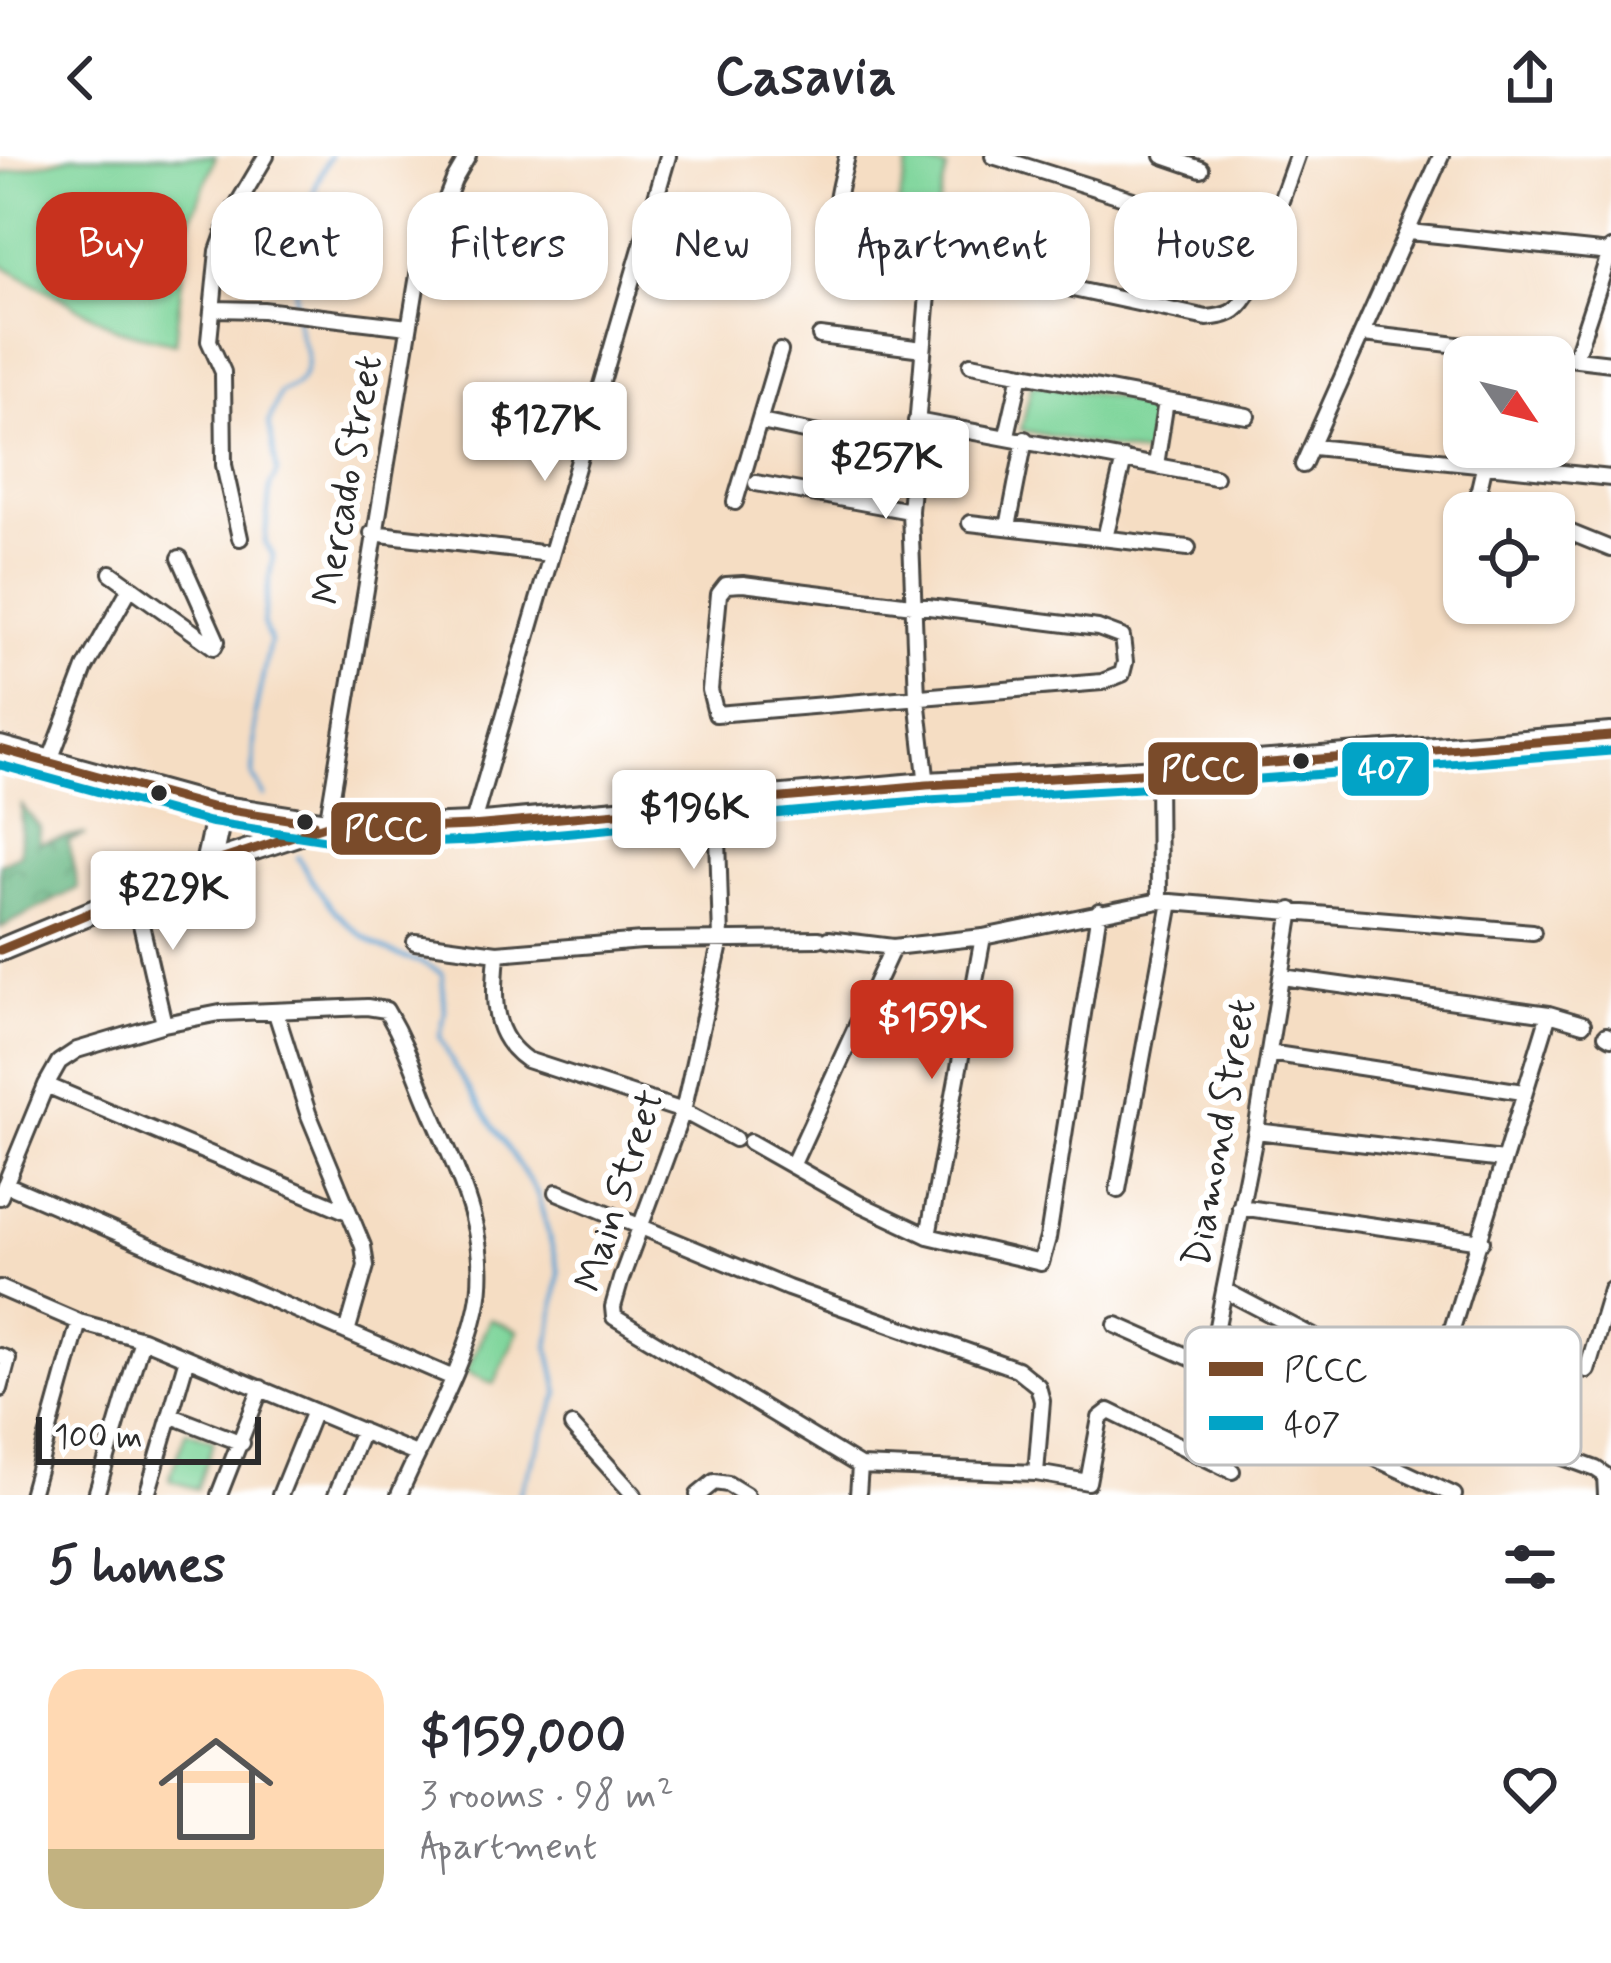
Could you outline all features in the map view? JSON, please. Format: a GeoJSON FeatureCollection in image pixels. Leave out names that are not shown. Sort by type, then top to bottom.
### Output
{"type":"FeatureCollection","features":[{"type":"Feature","properties":{"kind":"highway"},"geometry":{"type":"LineString","coordinates":[[0,749],[211,807],[394,830],[926,785],[1611,736]]}},
{"type":"Feature","properties":{"kind":"highway"},"geometry":{"type":"LineString","coordinates":[[208,864],[216,827],[211,807]]}},
{"type":"Feature","properties":{"kind":"main road"},"geometry":{"type":"LineString","coordinates":[[0,950],[208,864],[327,825]]}},
{"type":"Feature","properties":{"kind":"street"},"geometry":{"type":"LineString","coordinates":[[240,538],[224,465],[223,372],[209,344],[218,251],[231,215],[266,156]]}},
{"type":"Feature","properties":{"kind":"street","name":"Mercado Street"},"geometry":{"type":"LineString","coordinates":[[327,825],[419,268],[468,156]]}},
{"type":"Feature","properties":{"kind":"street"},"geometry":{"type":"LineString","coordinates":[[472,826],[668,156]]}},
{"type":"Feature","properties":{"kind":"street"},"geometry":{"type":"LineString","coordinates":[[841,192],[847,156]]}},
{"type":"Feature","properties":{"kind":"street"},"geometry":{"type":"LineString","coordinates":[[993,156],[1114,194]]}},
{"type":"Feature","properties":{"kind":"street"},"geometry":{"type":"LineString","coordinates":[[1162,156],[1202,169]]}},
{"type":"Feature","properties":{"kind":"street"},"geometry":{"type":"LineString","coordinates":[[1284,192],[1297,156]]}},
{"type":"Feature","properties":{"kind":"street"},"geometry":{"type":"LineString","coordinates":[[1303,465],[1441,156]]}},
{"type":"Feature","properties":{"kind":"street"},"geometry":{"type":"LineString","coordinates":[[1409,232],[1610,251],[1575,358],[1611,363]]}},
{"type":"Feature","properties":{"kind":"street"},"geometry":{"type":"LineString","coordinates":[[926,785],[917,698],[910,511],[927,300]]}},
{"type":"Feature","properties":{"kind":"street"},"geometry":{"type":"LineString","coordinates":[[1124,300],[1207,318],[1226,316],[1242,300]]}},
{"type":"Feature","properties":{"kind":"street"},"geometry":{"type":"LineString","coordinates":[[213,309],[408,327]]}},
{"type":"Feature","properties":{"kind":"street"},"geometry":{"type":"LineString","coordinates":[[1364,334],[1443,343]]}},
{"type":"Feature","properties":{"kind":"street"},"geometry":{"type":"LineString","coordinates":[[820,336],[923,349]]}},
{"type":"Feature","properties":{"kind":"street"},"geometry":{"type":"LineString","coordinates":[[735,502],[780,351]]}},
{"type":"Feature","properties":{"kind":"street"},"geometry":{"type":"LineString","coordinates":[[971,364],[1247,416]]}},
{"type":"Feature","properties":{"kind":"street"},"geometry":{"type":"LineString","coordinates":[[1007,435],[1021,374]]}},
{"type":"Feature","properties":{"kind":"street"},"geometry":{"type":"LineString","coordinates":[[1156,465],[1166,401]]}},
{"type":"Feature","properties":{"kind":"street"},"geometry":{"type":"LineString","coordinates":[[916,421],[1214,477]]}},
{"type":"Feature","properties":{"kind":"street"},"geometry":{"type":"LineString","coordinates":[[760,422],[914,454]]}},
{"type":"Feature","properties":{"kind":"street"},"geometry":{"type":"LineString","coordinates":[[1007,527],[1025,439]]}},
{"type":"Feature","properties":{"kind":"street"},"geometry":{"type":"LineString","coordinates":[[1314,447],[1443,459]]}},
{"type":"Feature","properties":{"kind":"street"},"geometry":{"type":"LineString","coordinates":[[1105,538],[1124,458]]}},
{"type":"Feature","properties":{"kind":"street"},"geometry":{"type":"LineString","coordinates":[[1526,468],[1611,478]]}},
{"type":"Feature","properties":{"kind":"street"},"geometry":{"type":"LineString","coordinates":[[756,483],[910,511]]}},
{"type":"Feature","properties":{"kind":"street"},"geometry":{"type":"LineString","coordinates":[[970,523],[1188,548]]}},
{"type":"Feature","properties":{"kind":"street"},"geometry":{"type":"LineString","coordinates":[[372,533],[550,554]]}},
{"type":"Feature","properties":{"kind":"street"},"geometry":{"type":"LineString","coordinates":[[1575,535],[1611,550]]}},
{"type":"Feature","properties":{"kind":"street"},"geometry":{"type":"LineString","coordinates":[[111,573],[214,647],[217,641],[179,558]]}},
{"type":"Feature","properties":{"kind":"street"},"geometry":{"type":"LineString","coordinates":[[726,585],[1097,628],[1122,637],[1122,674],[1102,682],[917,698],[716,714],[710,690],[719,594],[726,585]]}},
{"type":"Feature","properties":{"kind":"street"},"geometry":{"type":"LineString","coordinates":[[49,763],[85,668],[130,588]]}},
{"type":"Feature","properties":{"kind":"street"},"geometry":{"type":"LineString","coordinates":[[1118,1190],[1165,901],[1158,772]]}},
{"type":"Feature","properties":{"kind":"street","name":"Main Street"},"geometry":{"type":"LineString","coordinates":[[717,802],[721,940],[683,1111],[621,1280],[614,1317],[860,1466]]}},
{"type":"Feature","properties":{"kind":"street"},"geometry":{"type":"LineString","coordinates":[[134,894],[164,1024]]}},
{"type":"Feature","properties":{"kind":"street"},"geometry":{"type":"LineString","coordinates":[[415,942],[497,953],[642,941],[824,939],[892,947],[983,938],[1165,901],[1533,932]]}},
{"type":"Feature","properties":{"kind":"street","name":"Diamond Street"},"geometry":{"type":"LineString","coordinates":[[1218,1327],[1292,910]]}},
{"type":"Feature","properties":{"kind":"street"},"geometry":{"type":"LineString","coordinates":[[497,953],[498,1029],[507,1046],[527,1060],[683,1111],[928,1236],[1040,1263],[1048,1238],[1099,911]]}},
{"type":"Feature","properties":{"kind":"street"},"geometry":{"type":"LineString","coordinates":[[928,1236],[983,938]]}},
{"type":"Feature","properties":{"kind":"street"},"geometry":{"type":"LineString","coordinates":[[792,1166],[892,947]]}},
{"type":"Feature","properties":{"kind":"street"},"geometry":{"type":"LineString","coordinates":[[1282,976],[1549,1014],[1583,1024]]}},
{"type":"Feature","properties":{"kind":"street"},"geometry":{"type":"LineString","coordinates":[[399,1495],[451,1377],[478,1306],[480,1270],[462,1174],[423,1092],[412,1056],[386,1010],[220,1013],[77,1050],[59,1062],[3,1191],[451,1377]]}},
{"type":"Feature","properties":{"kind":"street"},"geometry":{"type":"LineString","coordinates":[[276,1013],[286,1054],[363,1246],[366,1266],[347,1332]]}},
{"type":"Feature","properties":{"kind":"street"},"geometry":{"type":"LineString","coordinates":[[1453,1327],[1549,1014]]}},
{"type":"Feature","properties":{"kind":"street"},"geometry":{"type":"LineString","coordinates":[[1269,1053],[1523,1092]]}},
{"type":"Feature","properties":{"kind":"street"},"geometry":{"type":"LineString","coordinates":[[46,1085],[347,1211]]}},
{"type":"Feature","properties":{"kind":"street"},"geometry":{"type":"LineString","coordinates":[[1256,1131],[1503,1160]]}},
{"type":"Feature","properties":{"kind":"street"},"geometry":{"type":"LineString","coordinates":[[556,1192],[788,1288],[1017,1369],[1038,1386],[1042,1401],[1036,1473]]}},
{"type":"Feature","properties":{"kind":"street"},"geometry":{"type":"LineString","coordinates":[[1240,1207],[1482,1241]]}},
{"type":"Feature","properties":{"kind":"street"},"geometry":{"type":"LineString","coordinates":[[0,1288],[79,1322],[142,1339],[416,1454]]}},
{"type":"Feature","properties":{"kind":"street"},"geometry":{"type":"LineString","coordinates":[[1587,1370],[1608,1317],[1611,1290]]}},
{"type":"Feature","properties":{"kind":"street"},"geometry":{"type":"LineString","coordinates":[[1226,1291],[1295,1327]]}},
{"type":"Feature","properties":{"kind":"street"},"geometry":{"type":"LineString","coordinates":[[31,1495],[79,1322]]}},
{"type":"Feature","properties":{"kind":"street"},"geometry":{"type":"LineString","coordinates":[[1116,1325],[1185,1355]]}},
{"type":"Feature","properties":{"kind":"street"},"geometry":{"type":"LineString","coordinates":[[96,1495],[142,1339]]}},
{"type":"Feature","properties":{"kind":"street"},"geometry":{"type":"LineString","coordinates":[[0,1356],[8,1359],[0,1389]]}},
{"type":"Feature","properties":{"kind":"street"},"geometry":{"type":"LineString","coordinates":[[147,1495],[187,1358]]}},
{"type":"Feature","properties":{"kind":"street"},"geometry":{"type":"LineString","coordinates":[[219,1495],[261,1388]]}},
{"type":"Feature","properties":{"kind":"street"},"geometry":{"type":"LineString","coordinates":[[280,1495],[314,1411]]}},
{"type":"Feature","properties":{"kind":"street"},"geometry":{"type":"LineString","coordinates":[[858,1495],[860,1466],[1036,1473],[1088,1488],[1100,1418],[1109,1411],[1185,1448]]}},
{"type":"Feature","properties":{"kind":"street"},"geometry":{"type":"LineString","coordinates":[[172,1416],[242,1443]]}},
{"type":"Feature","properties":{"kind":"street"},"geometry":{"type":"LineString","coordinates":[[572,1426],[627,1493]]}},
{"type":"Feature","properties":{"kind":"street"},"geometry":{"type":"LineString","coordinates":[[336,1495],[362,1430]]}},
{"type":"Feature","properties":{"kind":"street"},"geometry":{"type":"LineString","coordinates":[[1581,1464],[1605,1475],[1606,1495]]}},
{"type":"Feature","properties":{"kind":"street"},"geometry":{"type":"LineString","coordinates":[[1220,1465],[1232,1471]]}},
{"type":"Feature","properties":{"kind":"street"},"geometry":{"type":"LineString","coordinates":[[1390,1465],[1454,1495]]}},
{"type":"Feature","properties":{"kind":"street"},"geometry":{"type":"LineString","coordinates":[[698,1495],[714,1482],[746,1495]]}},
{"type":"Feature","properties":{"kind":"green space"},"geometry":{"type":"Polygon","coordinates":[[[73,156],[216,156],[187,229],[187,192],[36,192],[36,284],[0,264],[0,174],[73,156]]]}},
{"type":"Feature","properties":{"kind":"green space"},"geometry":{"type":"Polygon","coordinates":[[[909,160],[947,169],[942,192],[901,192],[909,160]]]}},
{"type":"Feature","properties":{"kind":"green space"},"geometry":{"type":"Polygon","coordinates":[[[65,300],[180,300],[175,343],[119,330],[65,300]]]}},
{"type":"Feature","properties":{"kind":"green space"},"geometry":{"type":"Polygon","coordinates":[[[1032,383],[1164,406],[1153,457],[1021,430],[1032,383]]]}},
{"type":"Feature","properties":{"kind":"green space"},"geometry":{"type":"Polygon","coordinates":[[[22,806],[40,828],[39,843],[86,834],[68,842],[78,888],[0,928],[0,864],[20,854],[22,806]]]}},
{"type":"Feature","properties":{"kind":"green space"},"geometry":{"type":"Polygon","coordinates":[[[490,1319],[518,1331],[494,1384],[466,1372],[490,1319]]]}},
{"type":"Feature","properties":{"kind":"green space"},"geometry":{"type":"Polygon","coordinates":[[[186,1431],[214,1441],[197,1489],[169,1480],[186,1431]]]}},
{"type":"Feature","properties":{"kind":"waterway"},"geometry":{"type":"LineString","coordinates":[[264,796],[253,776],[255,714],[270,641],[263,623],[273,555],[265,542],[270,486],[277,472],[269,422],[280,393],[300,380],[306,368],[296,313],[297,266],[313,194],[330,156]]}},
{"type":"Feature","properties":{"kind":"waterway"},"geometry":{"type":"LineString","coordinates":[[298,857],[347,924],[390,952],[442,974],[445,1012],[440,1037],[455,1068],[537,1193],[559,1272],[549,1348],[559,1393],[519,1495]]}},
{"type":"Feature","properties":{"kind":"transit line","name":"PCCC"},"geometry":{"type":"LineString","coordinates":[[0,950],[208,864],[327,825],[472,826],[927,785],[1611,736]]}},
{"type":"Feature","properties":{"kind":"transit line","name":"PCCC"},"geometry":{"type":"LineString","coordinates":[[0,749],[211,807],[313,823]]}},
{"type":"Feature","properties":{"kind":"transit line","name":"407"},"geometry":{"type":"LineString","coordinates":[[0,765],[209,822],[325,840],[395,844],[1611,751]]}}]}
